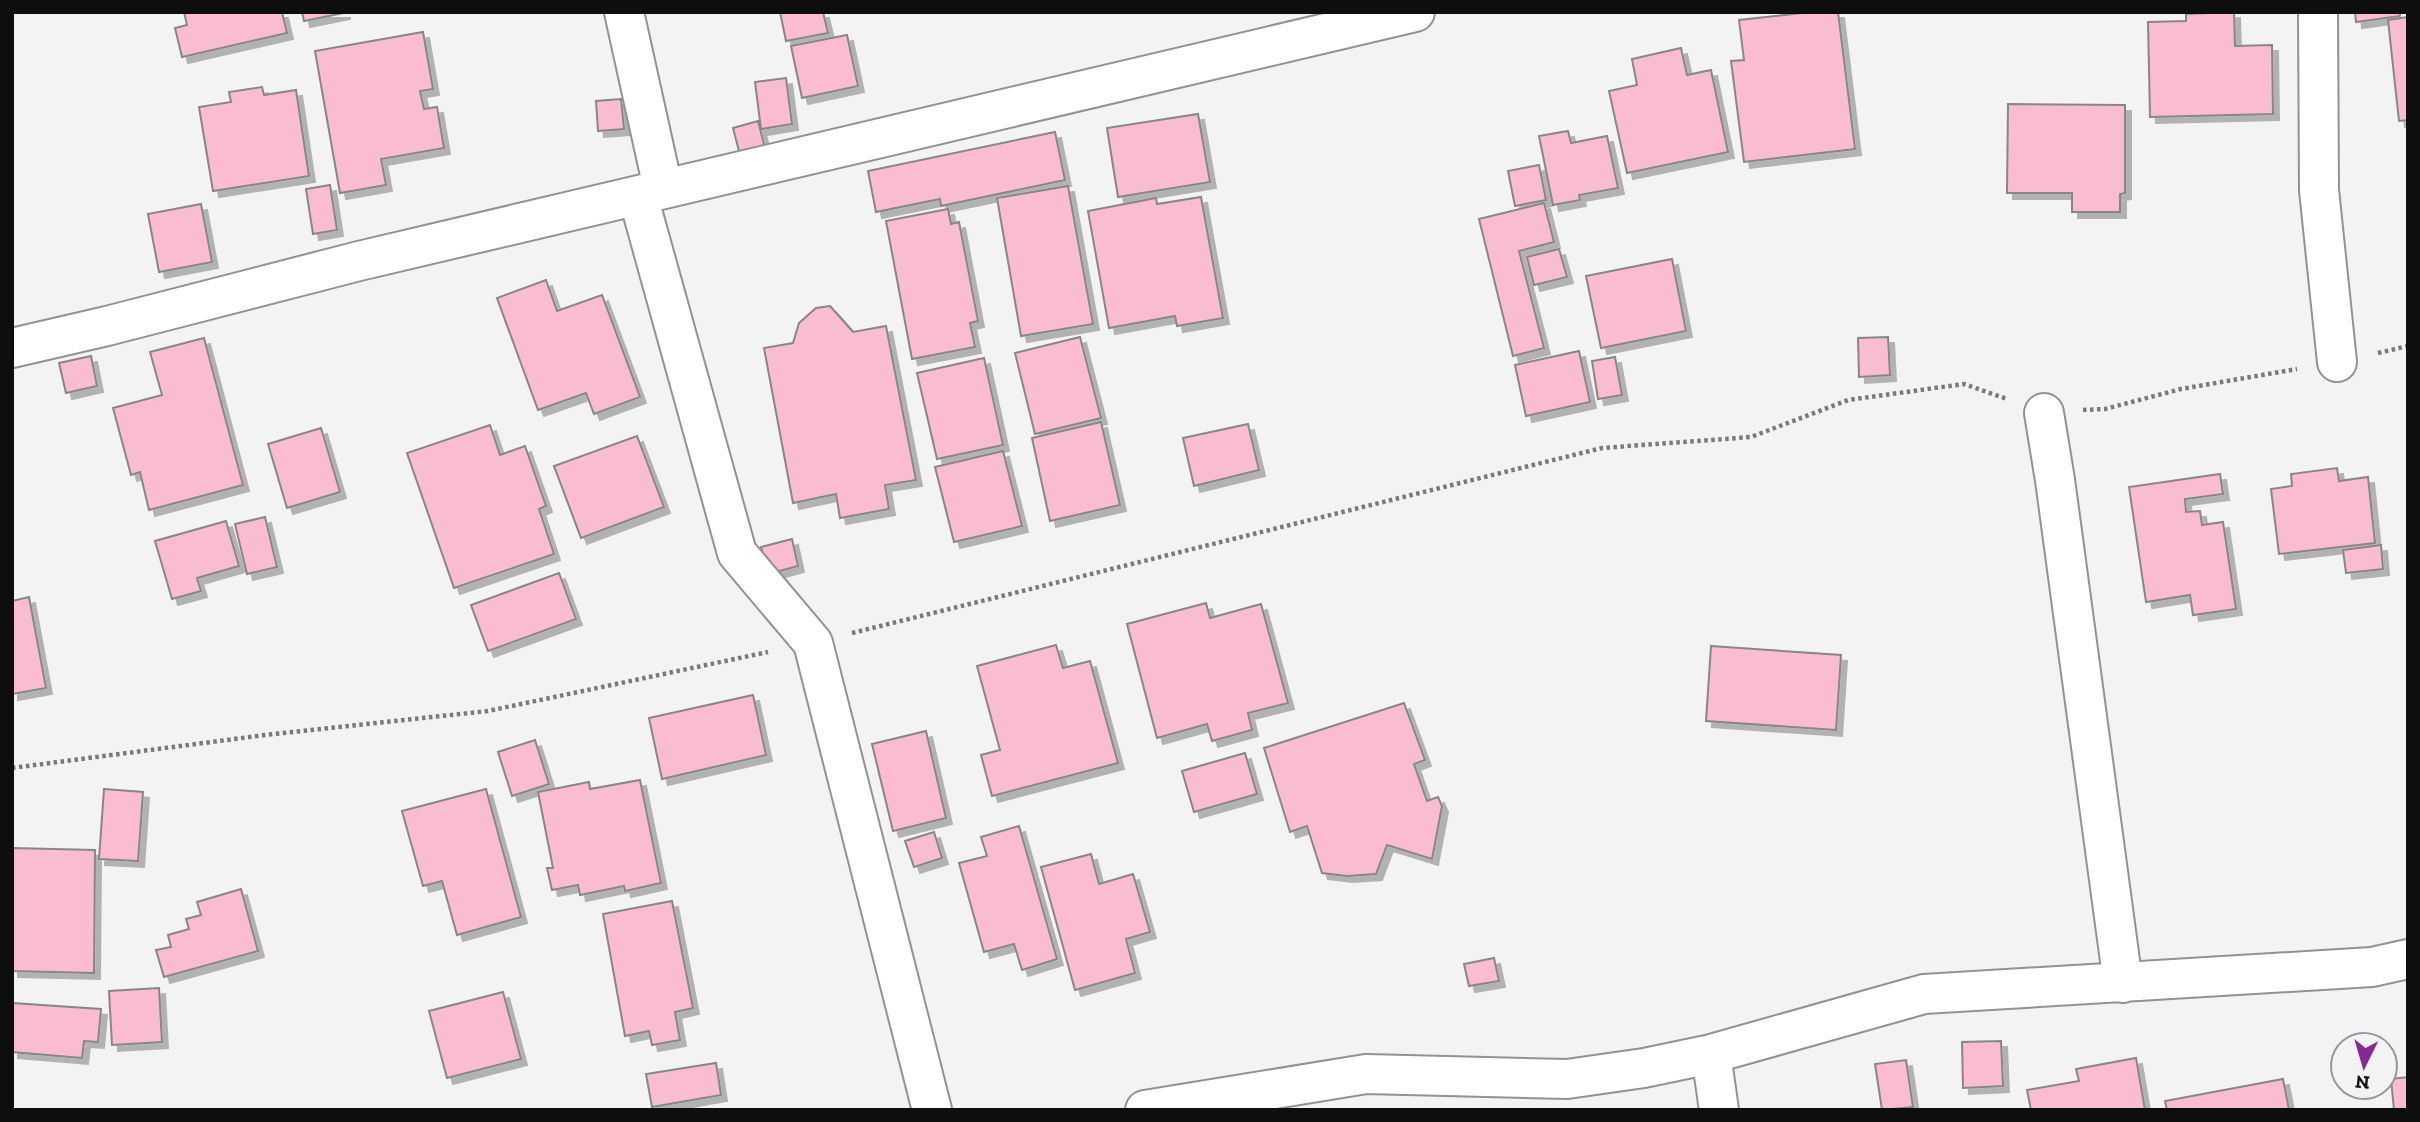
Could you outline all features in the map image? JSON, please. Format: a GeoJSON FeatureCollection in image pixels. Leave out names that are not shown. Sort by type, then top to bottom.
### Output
{"type":"FeatureCollection","features":[{"type":"Feature","properties":{"kind":"street"},"geometry":{"type":"LineString","coordinates":[[624,12],[651,192],[737,553],[813,643],[932,1110]]}},
{"type":"Feature","properties":{"kind":"street"},"geometry":{"type":"LineString","coordinates":[[12,348],[121,323],[359,261],[1415,12]]}},
{"type":"Feature","properties":{"kind":"street"},"geometry":{"type":"LineString","coordinates":[[2318,12],[2319,190],[2337,362]]}},
{"type":"Feature","properties":{"kind":"street"},"geometry":{"type":"LineString","coordinates":[[2044,412],[2123,983]]}},
{"type":"Feature","properties":{"kind":"street"},"geometry":{"type":"LineString","coordinates":[[1144,1110],[1366,1074],[1567,1079],[1644,1068],[1712,1054],[1924,994],[2372,967],[2408,959]]}},
{"type":"Feature","properties":{"kind":"street"},"geometry":{"type":"LineString","coordinates":[[1712,1054],[1719,1110]]}},
{"type":"Feature","properties":{"kind":"path"},"geometry":{"type":"LineString","coordinates":[[12,768],[265,735],[488,711],[813,643],[1602,448],[1751,438],[1848,400],[1964,384],[2044,412],[2105,409],[2181,389],[2337,362],[2408,346]]}},
{"type":"Feature","properties":{"kind":"building"},"geometry":{"type":"Polygon","coordinates":[[[184,12],[282,12],[287,33],[182,57],[175,28],[187,25],[184,12]]]}},
{"type":"Feature","properties":{"kind":"building"},"geometry":{"type":"Polygon","coordinates":[[[302,12],[344,12],[344,13],[304,21],[302,12]]]}},
{"type":"Feature","properties":{"kind":"building"},"geometry":{"type":"Polygon","coordinates":[[[780,12],[823,12],[828,33],[786,41],[780,12]]]}},
{"type":"Feature","properties":{"kind":"building"},"geometry":{"type":"Polygon","coordinates":[[[1811,12],[1838,12],[1855,149],[1744,162],[1731,61],[1744,60],[1739,20],[1811,12]]]}},
{"type":"Feature","properties":{"kind":"building"},"geometry":{"type":"Polygon","coordinates":[[[2234,12],[2235,46],[2272,45],[2273,114],[2150,117],[2148,22],[2186,21],[2186,14],[2234,12]]]}},
{"type":"Feature","properties":{"kind":"building"},"geometry":{"type":"Polygon","coordinates":[[[2355,12],[2400,12],[2400,16],[2356,22],[2355,12]]]}},
{"type":"Feature","properties":{"kind":"building"},"geometry":{"type":"Polygon","coordinates":[[[2408,17],[2408,120],[2399,121],[2388,20],[2408,17]]]}},
{"type":"Feature","properties":{"kind":"building"},"geometry":{"type":"Polygon","coordinates":[[[423,32],[433,89],[420,91],[424,109],[437,107],[444,148],[381,159],[386,185],[340,193],[315,51],[423,32]]]}},
{"type":"Feature","properties":{"kind":"building"},"geometry":{"type":"Polygon","coordinates":[[[847,35],[858,86],[802,98],[791,46],[847,35]]]}},
{"type":"Feature","properties":{"kind":"building"},"geometry":{"type":"Polygon","coordinates":[[[1681,48],[1687,75],[1711,70],[1728,152],[1627,173],[1609,91],[1637,85],[1632,59],[1681,48]]]}},
{"type":"Feature","properties":{"kind":"building"},"geometry":{"type":"Polygon","coordinates":[[[786,78],[792,124],[761,129],[755,82],[786,78]]]}},
{"type":"Feature","properties":{"kind":"building"},"geometry":{"type":"Polygon","coordinates":[[[262,87],[264,95],[296,90],[309,176],[213,191],[199,107],[231,102],[229,92],[262,87]]]}},
{"type":"Feature","properties":{"kind":"building"},"geometry":{"type":"Polygon","coordinates":[[[621,99],[624,129],[598,131],[596,101],[621,99]]]}},
{"type":"Feature","properties":{"kind":"building"},"geometry":{"type":"Polygon","coordinates":[[[2008,104],[2125,105],[2125,193],[2120,194],[2120,212],[2072,212],[2072,193],[2007,193],[2008,104]]]}},
{"type":"Feature","properties":{"kind":"building"},"geometry":{"type":"Polygon","coordinates":[[[1198,114],[1210,182],[1118,197],[1107,128],[1198,114]]]}},
{"type":"Feature","properties":{"kind":"building"},"geometry":{"type":"Polygon","coordinates":[[[758,121],[766,152],[741,159],[733,128],[758,121]]]}},
{"type":"Feature","properties":{"kind":"building"},"geometry":{"type":"Polygon","coordinates":[[[1568,131],[1571,143],[1607,136],[1618,188],[1579,195],[1580,200],[1553,205],[1539,136],[1568,131]]]}},
{"type":"Feature","properties":{"kind":"building"},"geometry":{"type":"Polygon","coordinates":[[[1055,132],[1065,180],[941,206],[940,199],[876,212],[868,171],[1055,132]]]}},
{"type":"Feature","properties":{"kind":"building"},"geometry":{"type":"Polygon","coordinates":[[[1539,165],[1546,200],[1515,206],[1508,171],[1539,165]]]}},
{"type":"Feature","properties":{"kind":"building"},"geometry":{"type":"Polygon","coordinates":[[[330,185],[337,230],[313,234],[306,189],[330,185]]]}},
{"type":"Feature","properties":{"kind":"building"},"geometry":{"type":"Polygon","coordinates":[[[1068,186],[1093,324],[1021,336],[997,198],[1068,186]]]}},
{"type":"Feature","properties":{"kind":"building"},"geometry":{"type":"Polygon","coordinates":[[[1201,197],[1223,318],[1177,326],[1175,316],[1109,328],[1088,211],[1156,198],[1157,204],[1201,197]]]}},
{"type":"Feature","properties":{"kind":"building"},"geometry":{"type":"Polygon","coordinates":[[[1544,203],[1554,242],[1519,251],[1544,348],[1513,356],[1479,219],[1544,203]]]}},
{"type":"Feature","properties":{"kind":"building"},"geometry":{"type":"Polygon","coordinates":[[[201,204],[212,262],[159,272],[148,214],[201,204]]]}},
{"type":"Feature","properties":{"kind":"building"},"geometry":{"type":"Polygon","coordinates":[[[948,209],[951,224],[959,222],[978,321],[970,323],[975,347],[912,359],[886,221],[948,209]]]}},
{"type":"Feature","properties":{"kind":"building"},"geometry":{"type":"Polygon","coordinates":[[[1559,249],[1567,277],[1534,285],[1527,257],[1559,249]]]}},
{"type":"Feature","properties":{"kind":"building"},"geometry":{"type":"Polygon","coordinates":[[[1672,259],[1686,331],[1601,348],[1586,276],[1672,259]]]}},
{"type":"Feature","properties":{"kind":"building"},"geometry":{"type":"Polygon","coordinates":[[[546,280],[557,311],[602,295],[640,397],[594,414],[586,393],[538,410],[497,298],[546,280]]]}},
{"type":"Feature","properties":{"kind":"building"},"geometry":{"type":"Polygon","coordinates":[[[830,306],[853,332],[886,326],[916,480],[885,485],[889,509],[840,518],[836,494],[793,503],[764,348],[793,343],[799,323],[816,308],[830,306]]]}},
{"type":"Feature","properties":{"kind":"building"},"geometry":{"type":"Polygon","coordinates":[[[1080,337],[1101,418],[1035,434],[1015,353],[1080,337]]]}},
{"type":"Feature","properties":{"kind":"building"},"geometry":{"type":"Polygon","coordinates":[[[1888,337],[1890,375],[1859,377],[1858,338],[1888,337]]]}},
{"type":"Feature","properties":{"kind":"building"},"geometry":{"type":"Polygon","coordinates":[[[204,338],[243,485],[149,510],[140,472],[131,475],[113,408],[162,395],[150,352],[204,338]]]}},
{"type":"Feature","properties":{"kind":"building"},"geometry":{"type":"Polygon","coordinates":[[[1579,351],[1590,402],[1526,416],[1515,365],[1579,351]]]}},
{"type":"Feature","properties":{"kind":"building"},"geometry":{"type":"Polygon","coordinates":[[[91,356],[97,386],[66,393],[59,363],[91,356]]]}},
{"type":"Feature","properties":{"kind":"building"},"geometry":{"type":"Polygon","coordinates":[[[1615,357],[1622,395],[1598,399],[1592,361],[1615,357]]]}},
{"type":"Feature","properties":{"kind":"building"},"geometry":{"type":"Polygon","coordinates":[[[984,358],[1003,445],[937,459],[917,373],[984,358]]]}},
{"type":"Feature","properties":{"kind":"building"},"geometry":{"type":"Polygon","coordinates":[[[1101,422],[1120,505],[1050,521],[1032,438],[1101,422]]]}},
{"type":"Feature","properties":{"kind":"building"},"geometry":{"type":"Polygon","coordinates":[[[1248,424],[1259,470],[1194,486],[1183,438],[1248,424]]]}},
{"type":"Feature","properties":{"kind":"building"},"geometry":{"type":"Polygon","coordinates":[[[490,425],[500,455],[525,446],[546,506],[539,509],[554,554],[454,588],[407,453],[490,425]]]}},
{"type":"Feature","properties":{"kind":"building"},"geometry":{"type":"Polygon","coordinates":[[[321,428],[340,492],[287,508],[268,444],[321,428]]]}},
{"type":"Feature","properties":{"kind":"building"},"geometry":{"type":"Polygon","coordinates":[[[637,436],[664,507],[581,538],[554,466],[637,436]]]}},
{"type":"Feature","properties":{"kind":"building"},"geometry":{"type":"Polygon","coordinates":[[[1003,451],[1022,526],[954,542],[935,467],[1003,451]]]}},
{"type":"Feature","properties":{"kind":"building"},"geometry":{"type":"Polygon","coordinates":[[[2337,468],[2339,481],[2368,477],[2375,543],[2279,554],[2271,489],[2292,486],[2291,474],[2337,468]]]}},
{"type":"Feature","properties":{"kind":"building"},"geometry":{"type":"Polygon","coordinates":[[[2220,474],[2223,494],[2185,499],[2186,512],[2200,511],[2202,525],[2223,522],[2236,609],[2193,615],[2190,595],[2146,602],[2129,487],[2220,474]]]}},
{"type":"Feature","properties":{"kind":"building"},"geometry":{"type":"Polygon","coordinates":[[[265,517],[277,567],[247,574],[235,524],[265,517]]]}},
{"type":"Feature","properties":{"kind":"building"},"geometry":{"type":"Polygon","coordinates":[[[226,521],[239,566],[197,578],[201,591],[172,599],[155,541],[226,521]]]}},
{"type":"Feature","properties":{"kind":"building"},"geometry":{"type":"Polygon","coordinates":[[[792,539],[798,566],[768,574],[761,547],[792,539]]]}},
{"type":"Feature","properties":{"kind":"building"},"geometry":{"type":"Polygon","coordinates":[[[2381,545],[2383,569],[2346,573],[2343,550],[2381,545]]]}},
{"type":"Feature","properties":{"kind":"building"},"geometry":{"type":"Polygon","coordinates":[[[559,573],[576,619],[488,651],[471,605],[559,573]]]}},
{"type":"Feature","properties":{"kind":"building"},"geometry":{"type":"Polygon","coordinates":[[[29,597],[46,688],[12,694],[12,601],[29,597]]]}},
{"type":"Feature","properties":{"kind":"building"},"geometry":{"type":"Polygon","coordinates":[[[1206,603],[1210,618],[1261,604],[1288,703],[1248,713],[1252,730],[1212,741],[1207,724],[1157,738],[1127,624],[1206,603]]]}},
{"type":"Feature","properties":{"kind":"building"},"geometry":{"type":"Polygon","coordinates":[[[1056,645],[1063,668],[1090,661],[1118,763],[992,796],[981,755],[1000,750],[977,666],[1056,645]]]}},
{"type":"Feature","properties":{"kind":"building"},"geometry":{"type":"Polygon","coordinates":[[[1711,646],[1841,655],[1836,730],[1706,721],[1711,646]]]}},
{"type":"Feature","properties":{"kind":"building"},"geometry":{"type":"Polygon","coordinates":[[[753,695],[766,755],[662,779],[649,718],[753,695]]]}},
{"type":"Feature","properties":{"kind":"building"},"geometry":{"type":"Polygon","coordinates":[[[1404,703],[1425,760],[1414,764],[1427,801],[1438,797],[1442,806],[1432,859],[1387,845],[1376,874],[1347,876],[1322,873],[1307,826],[1290,832],[1264,748],[1404,703]]]}},
{"type":"Feature","properties":{"kind":"building"},"geometry":{"type":"Polygon","coordinates":[[[926,731],[946,818],[893,831],[872,744],[926,731]]]}},
{"type":"Feature","properties":{"kind":"building"},"geometry":{"type":"Polygon","coordinates":[[[535,740],[549,784],[512,796],[498,752],[535,740]]]}},
{"type":"Feature","properties":{"kind":"building"},"geometry":{"type":"Polygon","coordinates":[[[1245,753],[1257,794],[1194,812],[1182,771],[1245,753]]]}},
{"type":"Feature","properties":{"kind":"building"},"geometry":{"type":"Polygon","coordinates":[[[640,780],[661,883],[625,891],[624,886],[580,895],[578,885],[552,890],[547,868],[553,868],[538,792],[589,782],[590,789],[640,780]]]}},
{"type":"Feature","properties":{"kind":"building"},"geometry":{"type":"Polygon","coordinates":[[[104,789],[143,792],[138,861],[99,859],[104,789]]]}},
{"type":"Feature","properties":{"kind":"building"},"geometry":{"type":"Polygon","coordinates":[[[486,789],[521,917],[457,935],[442,881],[423,886],[402,811],[486,789]]]}},
{"type":"Feature","properties":{"kind":"building"},"geometry":{"type":"Polygon","coordinates":[[[1019,826],[1057,959],[1022,970],[1014,944],[984,952],[959,863],[987,856],[981,837],[1019,826]]]}},
{"type":"Feature","properties":{"kind":"building"},"geometry":{"type":"Polygon","coordinates":[[[934,832],[942,858],[914,867],[905,841],[934,832]]]}},
{"type":"Feature","properties":{"kind":"building"},"geometry":{"type":"Polygon","coordinates":[[[12,848],[95,850],[94,973],[12,971],[12,848]]]}},
{"type":"Feature","properties":{"kind":"building"},"geometry":{"type":"Polygon","coordinates":[[[1091,854],[1099,884],[1133,874],[1150,932],[1126,939],[1135,973],[1075,990],[1041,867],[1091,854]]]}},
{"type":"Feature","properties":{"kind":"building"},"geometry":{"type":"Polygon","coordinates":[[[241,889],[258,951],[164,977],[156,950],[171,947],[168,935],[189,929],[186,919],[201,915],[197,902],[241,889]]]}},
{"type":"Feature","properties":{"kind":"building"},"geometry":{"type":"Polygon","coordinates":[[[672,901],[693,1008],[675,1012],[680,1040],[652,1045],[649,1031],[625,1036],[603,914],[672,901]]]}},
{"type":"Feature","properties":{"kind":"building"},"geometry":{"type":"Polygon","coordinates":[[[1494,958],[1499,981],[1469,986],[1464,964],[1494,958]]]}},
{"type":"Feature","properties":{"kind":"building"},"geometry":{"type":"Polygon","coordinates":[[[159,988],[162,1042],[112,1045],[109,991],[159,988]]]}},
{"type":"Feature","properties":{"kind":"building"},"geometry":{"type":"Polygon","coordinates":[[[503,992],[521,1059],[447,1078],[429,1011],[503,992]]]}},
{"type":"Feature","properties":{"kind":"building"},"geometry":{"type":"Polygon","coordinates":[[[12,1003],[101,1009],[98,1042],[84,1041],[82,1058],[12,1052],[12,1003]]]}},
{"type":"Feature","properties":{"kind":"building"},"geometry":{"type":"Polygon","coordinates":[[[2001,1041],[2003,1086],[1963,1088],[1962,1042],[2001,1041]]]}},
{"type":"Feature","properties":{"kind":"building"},"geometry":{"type":"Polygon","coordinates":[[[2136,1058],[2145,1110],[2031,1110],[2027,1090],[2079,1081],[2076,1069],[2136,1058]]]}},
{"type":"Feature","properties":{"kind":"building"},"geometry":{"type":"Polygon","coordinates":[[[1906,1060],[1913,1107],[1882,1110],[1875,1064],[1906,1060]]]}},
{"type":"Feature","properties":{"kind":"building"},"geometry":{"type":"Polygon","coordinates":[[[716,1063],[721,1095],[652,1107],[646,1074],[716,1063]]]}},
{"type":"Feature","properties":{"kind":"building"},"geometry":{"type":"Polygon","coordinates":[[[2408,1077],[2408,1110],[2394,1110],[2393,1101],[2399,1101],[2399,1078],[2408,1077]]]}},
{"type":"Feature","properties":{"kind":"building"},"geometry":{"type":"Polygon","coordinates":[[[2283,1079],[2289,1110],[2167,1110],[2165,1101],[2283,1079]]]}}]}
